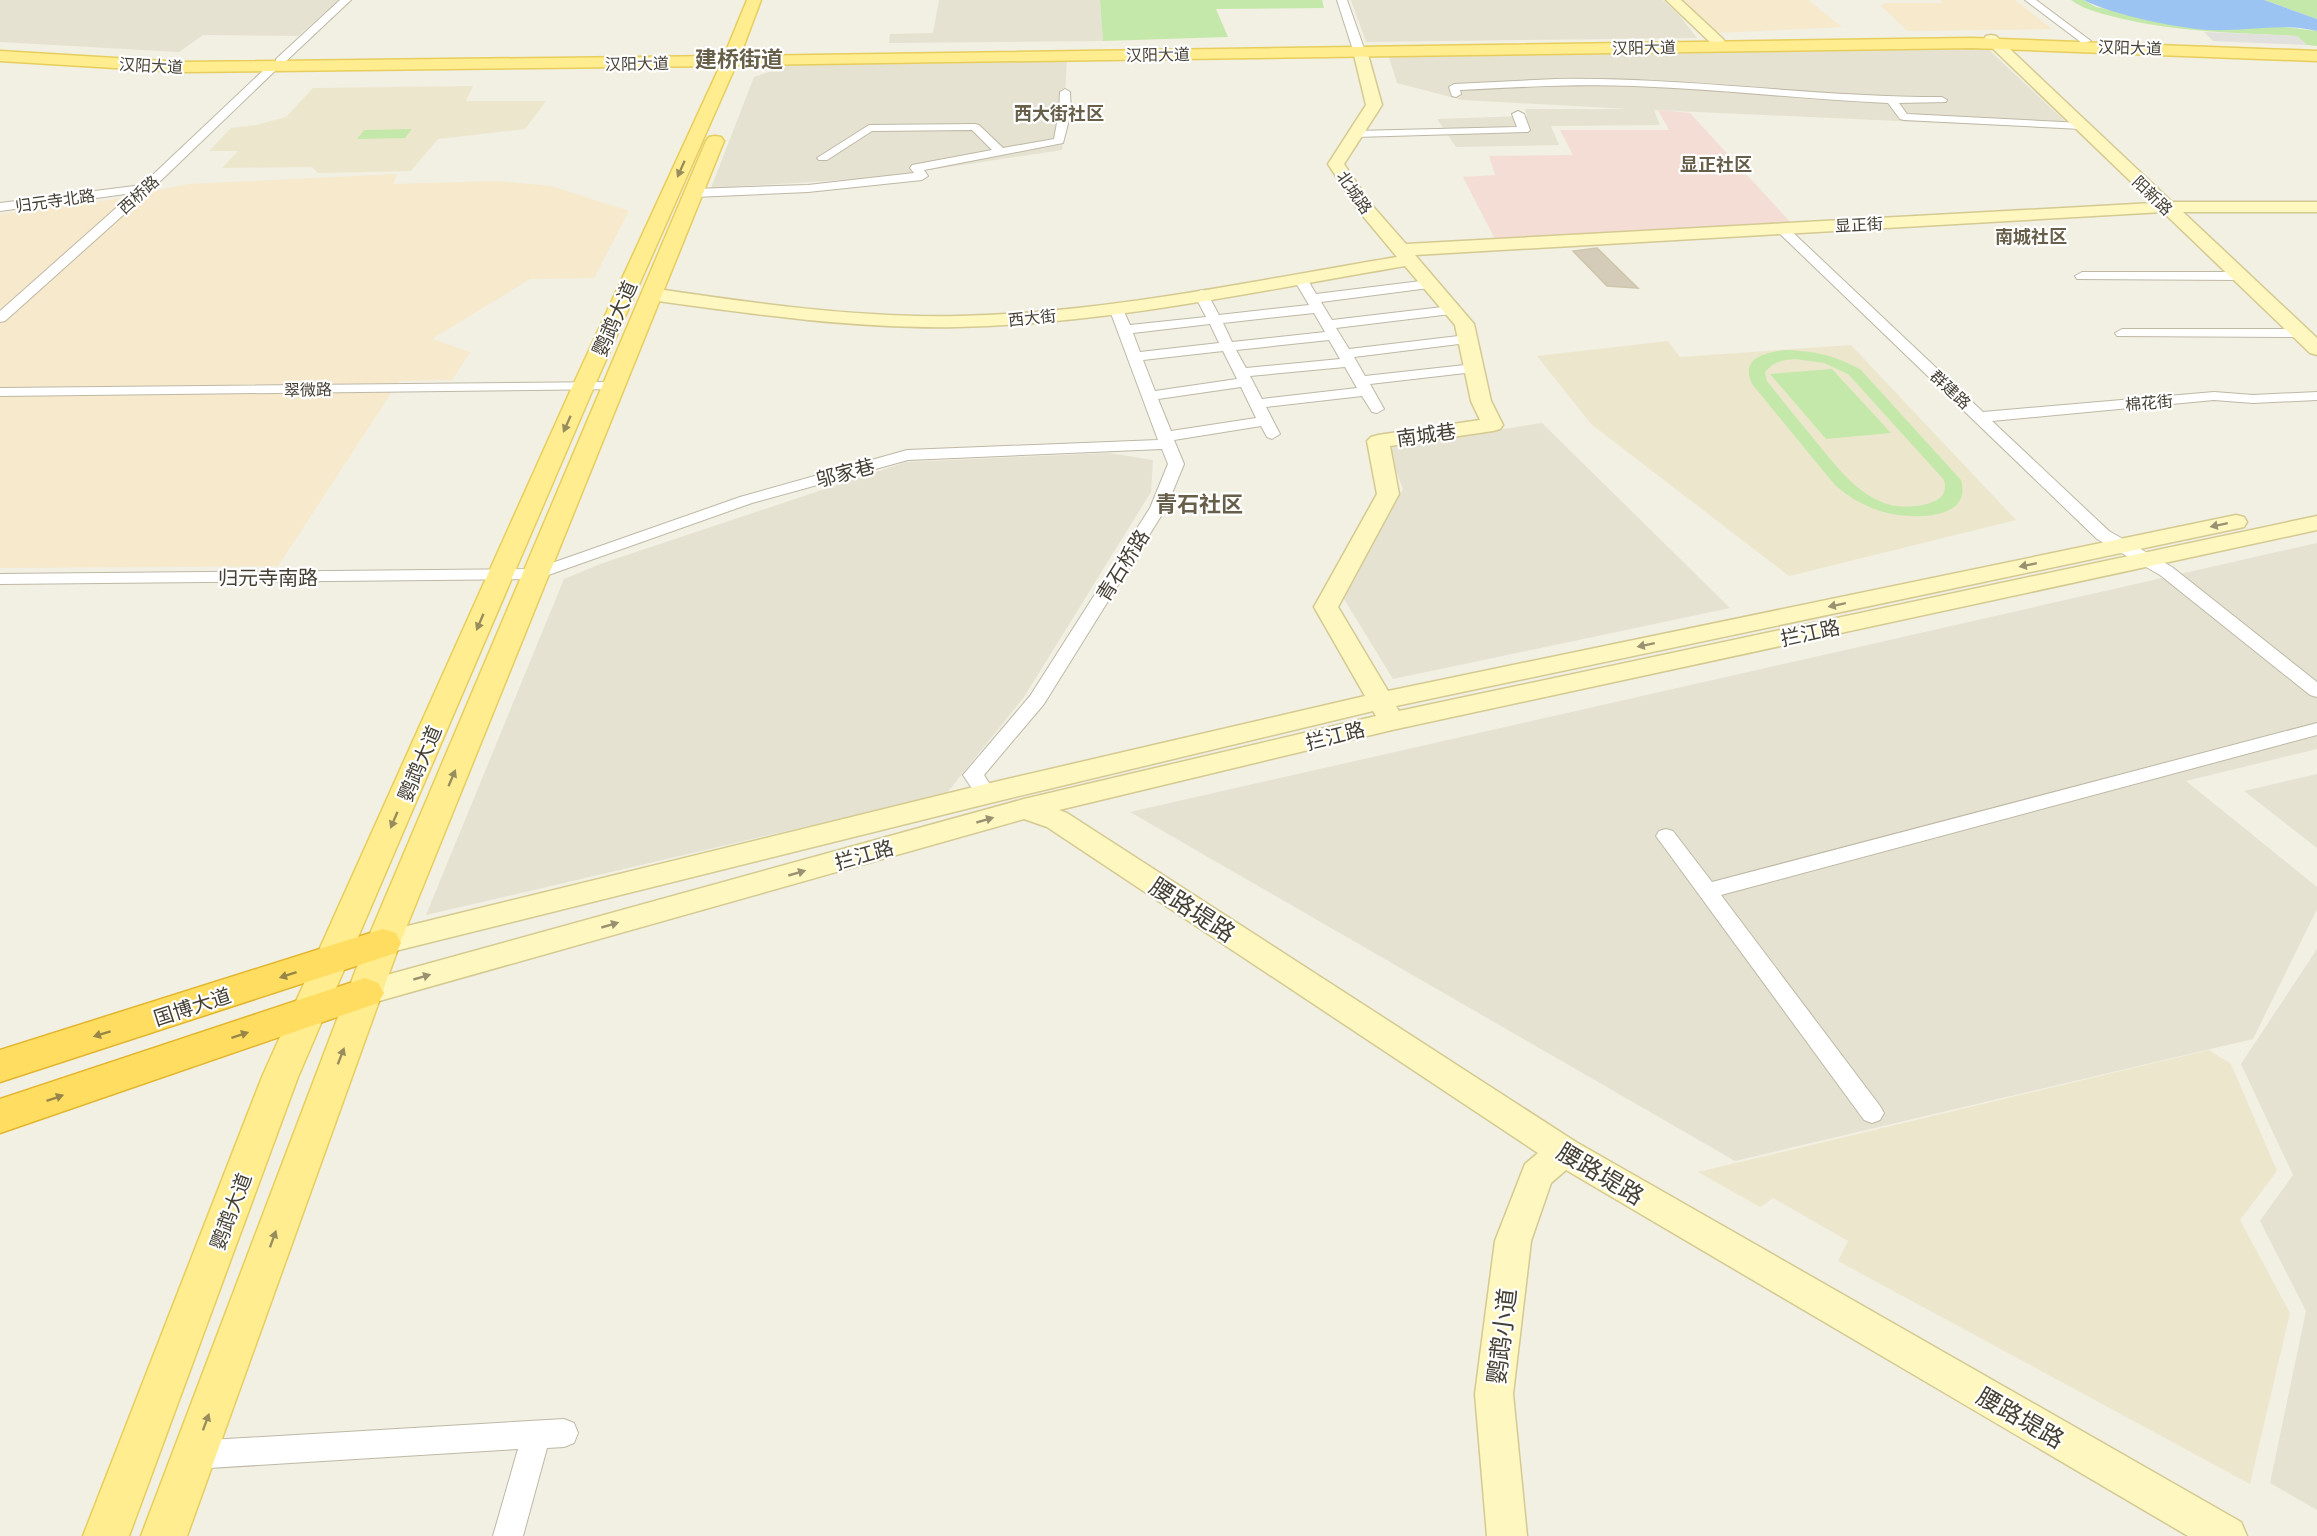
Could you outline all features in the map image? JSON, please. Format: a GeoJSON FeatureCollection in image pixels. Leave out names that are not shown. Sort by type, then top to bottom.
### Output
{"type":"FeatureCollection","features":[{"type":"Feature","properties":{"kind":"highway","name":"国博大道"},"geometry":{"type":"LineString","coordinates":[[0,1066],[383,943]]}},
{"type":"Feature","properties":{"kind":"highway"},"geometry":{"type":"LineString","coordinates":[[0,1116],[365,993]]}},
{"type":"Feature","properties":{"kind":"main road","name":"鹦鹉大道"},"geometry":{"type":"LineString","coordinates":[[164,1536],[383,943],[694,194],[735,55],[754,0]]}},
{"type":"Feature","properties":{"kind":"main road","name":"鹦鹉大道"},"geometry":{"type":"LineString","coordinates":[[106,1536],[280,1077],[308,1012],[583,386],[735,55],[769,0]]}},
{"type":"Feature","properties":{"kind":"main road","name":"汉阳大道"},"geometry":{"type":"LineString","coordinates":[[802,56],[1993,41],[2317,54]]}},
{"type":"Feature","properties":{"kind":"main road","name":"汉阳大道"},"geometry":{"type":"LineString","coordinates":[[1358,49],[1718,42],[2086,41],[2317,54]]}},
{"type":"Feature","properties":{"kind":"main road"},"geometry":{"type":"LineString","coordinates":[[647,58],[689,67],[765,48],[802,56]]}},
{"type":"Feature","properties":{"kind":"main road","name":"汉阳大道"},"geometry":{"type":"LineString","coordinates":[[0,50],[155,60],[277,64]]}},
{"type":"Feature","properties":{"kind":"main road","name":"汉阳大道"},"geometry":{"type":"LineString","coordinates":[[0,56],[181,66],[735,55]]}},
{"type":"Feature","properties":{"kind":"main road"},"geometry":{"type":"LineString","coordinates":[[647,58],[735,55],[761,65],[802,56]]}},
{"type":"Feature","properties":{"kind":"street","name":"西桥路"},"geometry":{"type":"LineString","coordinates":[[0,318],[147,188],[346,0]]}},
{"type":"Feature","properties":{"kind":"street"},"geometry":{"type":"LineString","coordinates":[[1342,0],[1358,49]]}},
{"type":"Feature","properties":{"kind":"street"},"geometry":{"type":"LineString","coordinates":[[1672,0],[1718,42]]}},
{"type":"Feature","properties":{"kind":"street"},"geometry":{"type":"LineString","coordinates":[[2030,0],[2086,41]]}},
{"type":"Feature","properties":{"kind":"street","name":"阳新路"},"geometry":{"type":"LineString","coordinates":[[1993,41],[2317,349]]}},
{"type":"Feature","properties":{"kind":"street","name":"北城路"},"geometry":{"type":"LineString","coordinates":[[1358,49],[1374,105],[1336,164],[1364,206],[1405,255]]}},
{"type":"Feature","properties":{"kind":"street"},"geometry":{"type":"LineString","coordinates":[[1456,94],[1454,87],[1530,83],[1613,83],[1891,100],[1942,100]]}},
{"type":"Feature","properties":{"kind":"street"},"geometry":{"type":"LineString","coordinates":[[694,194],[757,193],[922,176],[916,168],[1059,141],[1065,112],[1065,92]]}},
{"type":"Feature","properties":{"kind":"street"},"geometry":{"type":"LineString","coordinates":[[1891,100],[1904,117],[2081,126]]}},
{"type":"Feature","properties":{"kind":"street"},"geometry":{"type":"LineString","coordinates":[[1356,134],[1524,130],[1518,114]]}},
{"type":"Feature","properties":{"kind":"street"},"geometry":{"type":"LineString","coordinates":[[823,158],[869,128],[975,127],[1001,152]]}},
{"type":"Feature","properties":{"kind":"street","name":"归元寺北路"},"geometry":{"type":"LineString","coordinates":[[0,207],[147,188]]}},
{"type":"Feature","properties":{"kind":"street","name":"显正街"},"geometry":{"type":"LineString","coordinates":[[1405,255],[1782,229],[2166,207],[2317,207]]}},
{"type":"Feature","properties":{"kind":"street","name":"群建路"},"geometry":{"type":"LineString","coordinates":[[1782,229],[2103,535],[2166,571],[2317,691]]}},
{"type":"Feature","properties":{"kind":"street","name":"西大街"},"geometry":{"type":"LineString","coordinates":[[651,294],[762,310],[889,320],[999,320],[1116,308],[1300,278],[1405,255]]}},
{"type":"Feature","properties":{"kind":"street","name":"南城巷"},"geometry":{"type":"LineString","coordinates":[[1386,711],[1326,607],[1388,494],[1378,441],[1493,425],[1481,401],[1464,324],[1405,255]]}},
{"type":"Feature","properties":{"kind":"street"},"geometry":{"type":"LineString","coordinates":[[2082,276],[2239,276]]}},
{"type":"Feature","properties":{"kind":"street"},"geometry":{"type":"LineString","coordinates":[[1300,278],[1377,409]]}},
{"type":"Feature","properties":{"kind":"street"},"geometry":{"type":"LineString","coordinates":[[1125,330],[1214,320],[1429,284]]}},
{"type":"Feature","properties":{"kind":"street"},"geometry":{"type":"LineString","coordinates":[[1201,294],[1257,404],[1474,368]]}},
{"type":"Feature","properties":{"kind":"street","name":"青石桥路"},"geometry":{"type":"LineString","coordinates":[[987,794],[973,775],[1036,700],[1158,508],[1176,464],[1116,308]]}},
{"type":"Feature","properties":{"kind":"street"},"geometry":{"type":"LineString","coordinates":[[1134,357],[1228,346],[1452,310]]}},
{"type":"Feature","properties":{"kind":"street"},"geometry":{"type":"LineString","coordinates":[[2122,333],[2300,333]]}},
{"type":"Feature","properties":{"kind":"street"},"geometry":{"type":"LineString","coordinates":[[1150,396],[1347,358],[1467,339]]}},
{"type":"Feature","properties":{"kind":"street","name":"翠微路"},"geometry":{"type":"LineString","coordinates":[[0,392],[615,386]]}},
{"type":"Feature","properties":{"kind":"street","name":"棉花街"},"geometry":{"type":"LineString","coordinates":[[1981,417],[2214,396],[2253,399],[2317,396]]}},
{"type":"Feature","properties":{"kind":"street","name":"邬家巷"},"geometry":{"type":"LineString","coordinates":[[537,574],[746,500],[906,455],[1166,440],[1269,428],[1257,404]]}},
{"type":"Feature","properties":{"kind":"street","name":"拦江路"},"geometry":{"type":"LineString","coordinates":[[383,943],[987,794],[2134,552],[2317,505]]}},
{"type":"Feature","properties":{"kind":"street","name":"拦江路"},"geometry":{"type":"LineString","coordinates":[[2134,552],[2317,523]]}},
{"type":"Feature","properties":{"kind":"street","name":"归元寺南路"},"geometry":{"type":"LineString","coordinates":[[0,579],[537,574]]}},
{"type":"Feature","properties":{"kind":"street","name":"拦江路"},"geometry":{"type":"LineString","coordinates":[[365,993],[1386,711]]}},
{"type":"Feature","properties":{"kind":"street"},"geometry":{"type":"LineString","coordinates":[[1706,891],[2317,729]]}},
{"type":"Feature","properties":{"kind":"street","name":"腰路堤路"},"geometry":{"type":"LineString","coordinates":[[987,794],[1057,820],[1564,1152],[2227,1536]]}},
{"type":"Feature","properties":{"kind":"street"},"geometry":{"type":"LineString","coordinates":[[1666,836],[1872,1113]]}},
{"type":"Feature","properties":{"kind":"street","name":"鹦鹉小道"},"geometry":{"type":"LineString","coordinates":[[1507,1536],[1494,1394],[1514,1241],[1536,1174],[1564,1152]]}},
{"type":"Feature","properties":{"kind":"street"},"geometry":{"type":"LineString","coordinates":[[194,1455],[550,1434],[508,1536]]}},
{"type":"Feature","properties":{"kind":"shaded area"},"geometry":{"type":"Polygon","coordinates":[[[0,0],[339,0],[298,36],[203,35],[179,52],[0,42],[0,0]]]}},
{"type":"Feature","properties":{"kind":"shaded area"},"geometry":{"type":"Polygon","coordinates":[[[939,0],[1100,0],[1103,41],[889,43],[890,34],[933,33],[939,0]]]}},
{"type":"Feature","properties":{"kind":"shaded area"},"geometry":{"type":"Polygon","coordinates":[[[1351,0],[1663,0],[1679,15],[1697,38],[1366,42],[1351,0]]]}},
{"type":"Feature","properties":{"kind":"shaded area"},"geometry":{"type":"Polygon","coordinates":[[[1680,0],[1808,0],[1842,27],[1717,33],[1680,0]]]}},
{"type":"Feature","properties":{"kind":"shaded area"},"geometry":{"type":"Polygon","coordinates":[[[1940,0],[2015,0],[2052,29],[1908,31],[1881,6],[1884,3],[1942,3],[1940,0]]]}},
{"type":"Feature","properties":{"kind":"shaded area"},"geometry":{"type":"Polygon","coordinates":[[[2204,32],[2297,36],[2307,45],[2213,41],[2204,32]]]}},
{"type":"Feature","properties":{"kind":"shaded area"},"geometry":{"type":"Polygon","coordinates":[[[1985,46],[2073,129],[1654,110],[1660,125],[1551,126],[1559,145],[1456,147],[1437,119],[1527,116],[1525,109],[1628,109],[1462,100],[1397,83],[1388,54],[1985,46]]]}},
{"type":"Feature","properties":{"kind":"shaded area"},"geometry":{"type":"Polygon","coordinates":[[[1067,59],[1062,150],[876,178],[711,188],[754,77],[793,64],[1067,59]]]}},
{"type":"Feature","properties":{"kind":"shaded area"},"geometry":{"type":"Polygon","coordinates":[[[473,86],[466,101],[546,101],[525,129],[438,139],[411,171],[318,173],[312,167],[222,168],[238,151],[209,151],[231,128],[256,125],[286,117],[313,88],[473,86]]]}},
{"type":"Feature","properties":{"kind":"shaded area"},"geometry":{"type":"Polygon","coordinates":[[[1658,110],[1690,113],[1792,224],[1496,241],[1463,177],[1495,175],[1489,156],[1573,155],[1560,130],[1669,130],[1658,110]]]}},
{"type":"Feature","properties":{"kind":"shaded area"},"geometry":{"type":"Polygon","coordinates":[[[397,174],[393,184],[498,181],[551,186],[629,211],[594,278],[530,279],[432,339],[470,352],[452,380],[399,381],[278,566],[0,568],[0,214],[109,200],[189,184],[397,174]]]}},
{"type":"Feature","properties":{"kind":"shaded area"},"geometry":{"type":"Polygon","coordinates":[[[1668,341],[1680,357],[1851,345],[2016,520],[1789,576],[1591,424],[1537,356],[1668,341]]]}},
{"type":"Feature","properties":{"kind":"shaded area"},"geometry":{"type":"Polygon","coordinates":[[[1542,423],[1730,608],[1393,679],[1344,599],[1403,489],[1387,447],[1542,423]]]}},
{"type":"Feature","properties":{"kind":"shaded area"},"geometry":{"type":"Polygon","coordinates":[[[1109,453],[1153,460],[1151,492],[1024,697],[946,794],[426,915],[564,579],[603,563],[906,462],[1109,453]]]}},
{"type":"Feature","properties":{"kind":"shaded area"},"geometry":{"type":"Polygon","coordinates":[[[2317,543],[2317,749],[2186,781],[2317,887],[2317,909],[2253,1039],[1735,1161],[1130,812],[2317,543]]]}},
{"type":"Feature","properties":{"kind":"shaded area"},"geometry":{"type":"Polygon","coordinates":[[[2317,774],[2317,848],[2244,791],[2317,774]]]}},
{"type":"Feature","properties":{"kind":"shaded area"},"geometry":{"type":"Polygon","coordinates":[[[2317,949],[2317,1510],[2270,1483],[2306,1311],[2260,1221],[2293,1175],[2241,1064],[2317,949]]]}},
{"type":"Feature","properties":{"kind":"shaded area"},"geometry":{"type":"Polygon","coordinates":[[[2209,1050],[2231,1064],[2277,1171],[2240,1220],[2290,1313],[2250,1484],[1838,1261],[1848,1241],[1773,1198],[1760,1207],[1698,1172],[2209,1050]]]}},
{"type":"Feature","properties":{"kind":"green space"},"geometry":{"type":"Polygon","coordinates":[[[1100,0],[1322,0],[1324,8],[1216,9],[1228,37],[1103,41],[1100,0]]]}},
{"type":"Feature","properties":{"kind":"green space"},"geometry":{"type":"Polygon","coordinates":[[[2071,0],[2084,0],[2096,7],[2210,30],[2276,26],[2317,31],[2317,46],[2307,45],[2297,36],[2209,31],[2144,23],[2095,12],[2071,0]]]}},
{"type":"Feature","properties":{"kind":"green space"},"geometry":{"type":"Polygon","coordinates":[[[2264,0],[2317,0],[2317,19],[2264,0]]]}},
{"type":"Feature","properties":{"kind":"green space"},"geometry":{"type":"Polygon","coordinates":[[[412,129],[405,138],[357,139],[364,130],[412,129]]]}},
{"type":"Feature","properties":{"kind":"green space"},"geometry":{"type":"Polygon","coordinates":[[[1777,351],[1824,355],[1861,370],[1961,480],[1962,494],[1958,504],[1936,514],[1908,516],[1883,512],[1863,504],[1839,489],[1752,384],[1749,368],[1752,363],[1762,355],[1777,351]],[[1795,359],[1778,362],[1765,372],[1767,381],[1837,467],[1863,491],[1877,500],[1910,507],[1930,503],[1941,497],[1945,488],[1944,480],[1848,374],[1824,363],[1795,359]]]}},
{"type":"Feature","properties":{"kind":"green space"},"geometry":{"type":"Polygon","coordinates":[[[1832,369],[1891,433],[1826,439],[1770,374],[1832,369]]]}},
{"type":"Feature","properties":{"kind":"water"},"geometry":{"type":"Polygon","coordinates":[[[2084,0],[2264,0],[2317,19],[2317,31],[2290,27],[2197,29],[2127,15],[2084,0]]]}},
{"type":"Feature","properties":{"kind":"building"},"geometry":{"type":"Polygon","coordinates":[[[1597,248],[1638,288],[1607,286],[1573,251],[1597,248]]]}},
{"type":"Feature","properties":{"kind":"district","name":"建桥街道"},"geometry":{"type":"Point","coordinates":[739,58]}},
{"type":"Feature","properties":{"kind":"district","name":"西大街社区"},"geometry":{"type":"Point","coordinates":[1059,113]}},
{"type":"Feature","properties":{"kind":"district","name":"显正社区"},"geometry":{"type":"Point","coordinates":[1716,164]}},
{"type":"Feature","properties":{"kind":"district","name":"南城社区"},"geometry":{"type":"Point","coordinates":[2031,236]}},
{"type":"Feature","properties":{"kind":"district","name":"青石社区"},"geometry":{"type":"Point","coordinates":[1199,503]}}]}
